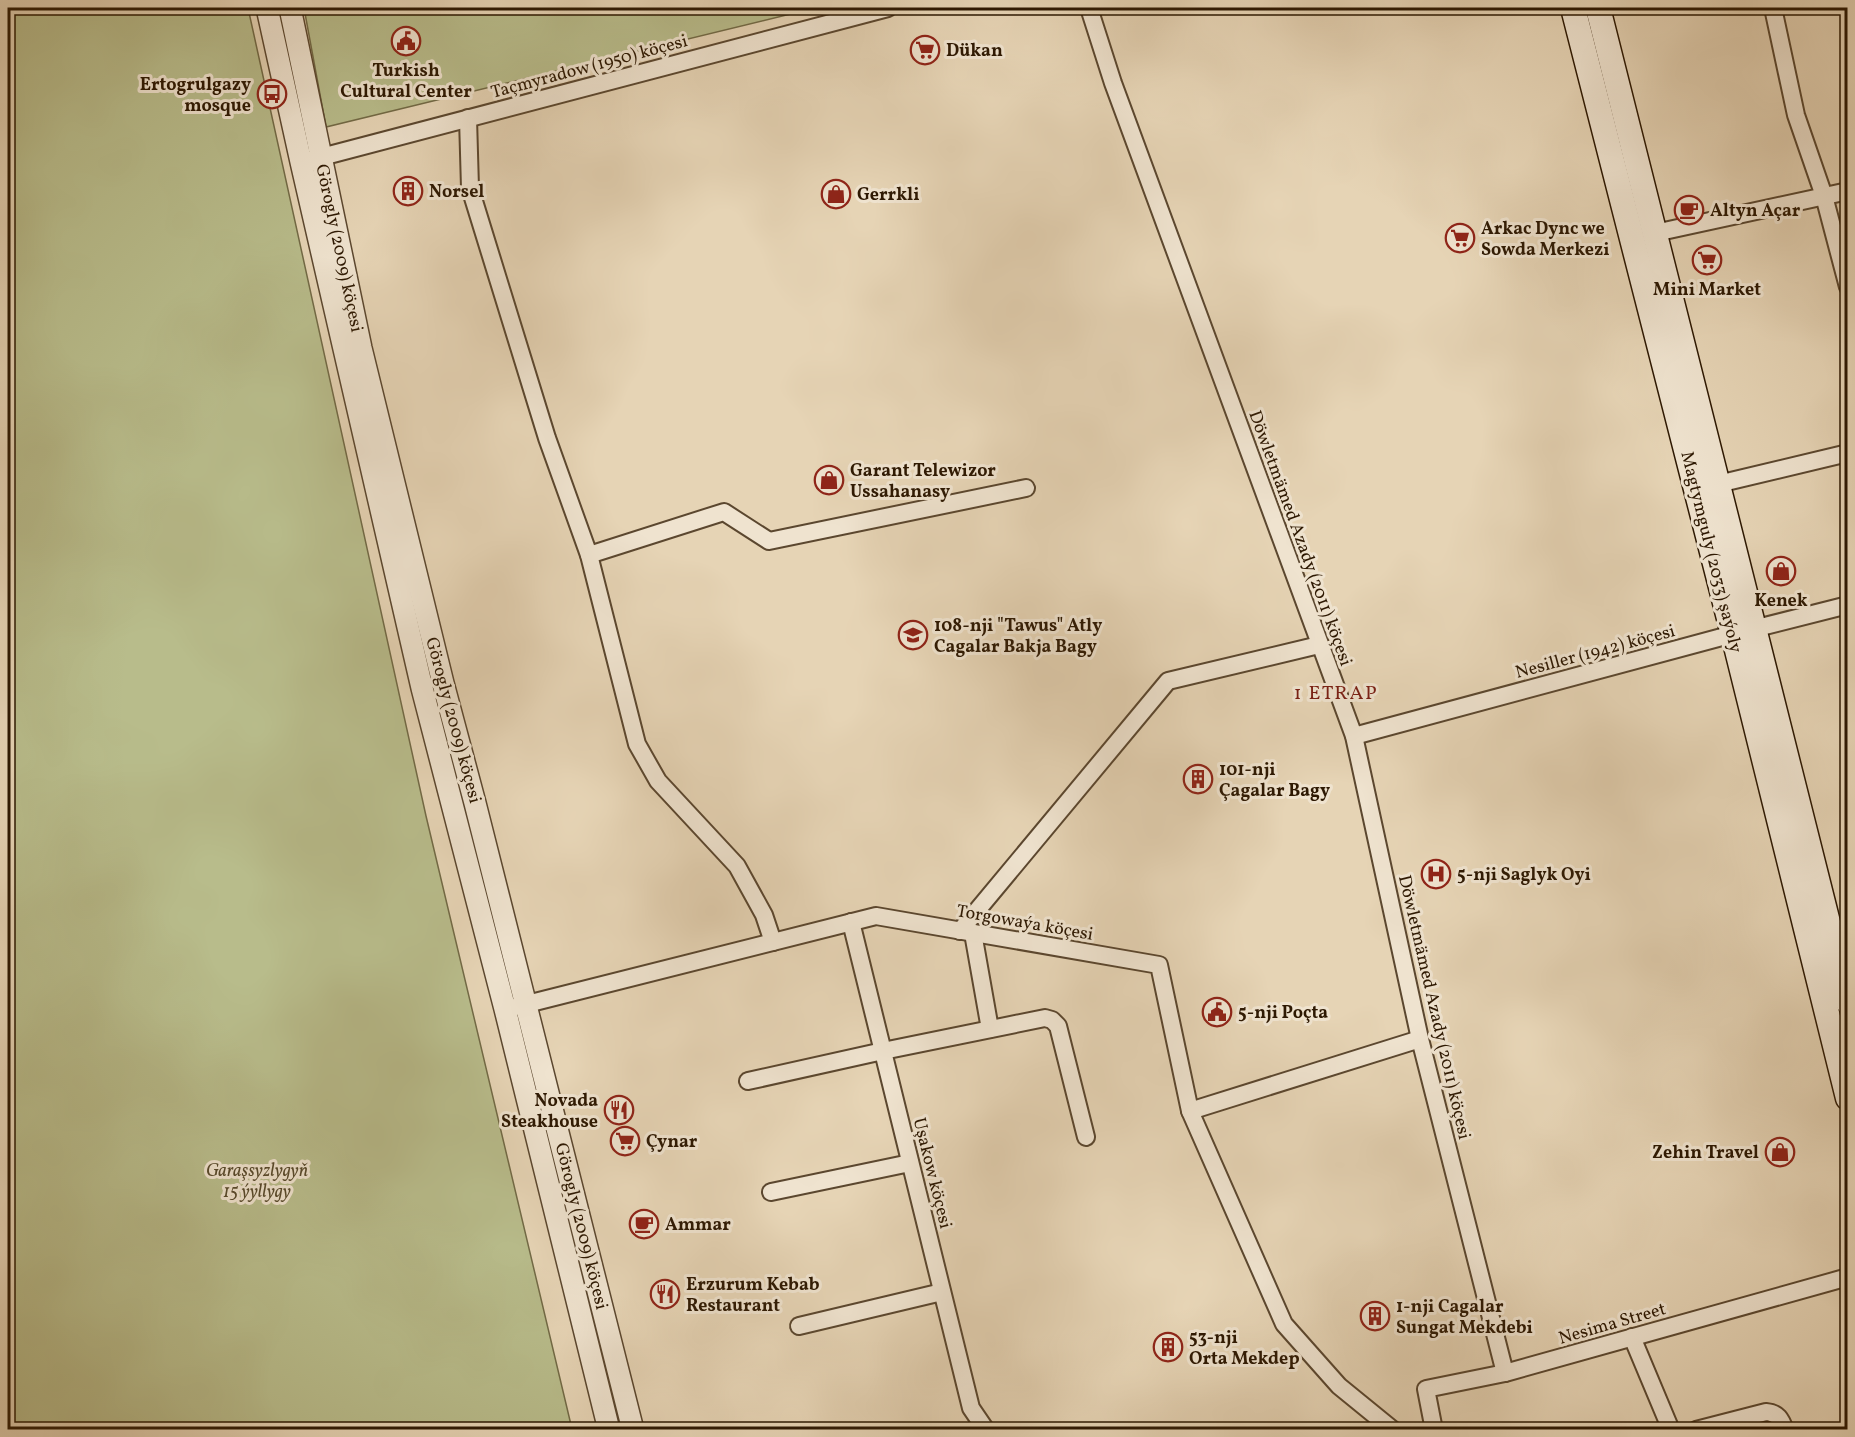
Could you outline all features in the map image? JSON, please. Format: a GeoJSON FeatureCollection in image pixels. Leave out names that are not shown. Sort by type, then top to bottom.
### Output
{"type":"FeatureCollection","features":[{"type":"Feature","properties":{"kind":"main road","name":"Magtymguly (2033) şaýoly"},"geometry":{"type":"LineString","coordinates":[[1573,8],[1743,631],[1848,1002]]}},
{"type":"Feature","properties":{"kind":"main road","name":"Magtymguly (2033) şaýoly"},"geometry":{"type":"LineString","coordinates":[[1598,8],[1718,484],[1743,631],[1848,1098]]}},
{"type":"Feature","properties":{"kind":"street","name":"Görogly (2009) köçesi"},"geometry":{"type":"LineString","coordinates":[[267,8],[422,688],[505,1009],[609,1430]]}},
{"type":"Feature","properties":{"kind":"street","name":"Görogly (2009) köçesi"},"geometry":{"type":"LineString","coordinates":[[290,8],[362,348],[443,682],[633,1430]]}},
{"type":"Feature","properties":{"kind":"street","name":"Taçmyradow (1950) köçesi"},"geometry":{"type":"LineString","coordinates":[[301,162],[888,8]]}},
{"type":"Feature","properties":{"kind":"street","name":"Döwletmämed Azady (2011) köçesi"},"geometry":{"type":"LineString","coordinates":[[1089,8],[1113,83],[1354,736],[1420,1039],[1505,1373]]}},
{"type":"Feature","properties":{"kind":"street"},"geometry":{"type":"LineString","coordinates":[[1773,8],[1797,115],[1824,196],[1848,287]]}},
{"type":"Feature","properties":{"kind":"street"},"geometry":{"type":"LineString","coordinates":[[468,118],[470,188],[547,438],[589,555],[637,744],[658,781],[737,866],[764,915],[773,942]]}},
{"type":"Feature","properties":{"kind":"street"},"geometry":{"type":"LineString","coordinates":[[1655,233],[1848,191]]}},
{"type":"Feature","properties":{"kind":"street"},"geometry":{"type":"LineString","coordinates":[[1718,484],[1848,453]]}},
{"type":"Feature","properties":{"kind":"street"},"geometry":{"type":"LineString","coordinates":[[589,555],[724,512],[768,541],[1026,488]]}},
{"type":"Feature","properties":{"kind":"street","name":"Nesiller (1942) köçesi"},"geometry":{"type":"LineString","coordinates":[[1354,736],[1848,605]]}},
{"type":"Feature","properties":{"kind":"street"},"geometry":{"type":"LineString","coordinates":[[990,1029],[966,932],[1168,681],[1319,645]]}},
{"type":"Feature","properties":{"kind":"street","name":"Torgowaýa köçesi"},"geometry":{"type":"LineString","coordinates":[[505,1009],[876,916],[1159,965],[1190,1111]]}},
{"type":"Feature","properties":{"kind":"street","name":"Uşakow köçesi"},"geometry":{"type":"LineString","coordinates":[[851,922],[971,1408],[986,1430]]}},
{"type":"Feature","properties":{"kind":"street"},"geometry":{"type":"LineString","coordinates":[[748,1081],[1046,1018],[1058,1026],[1086,1137]]}},
{"type":"Feature","properties":{"kind":"street"},"geometry":{"type":"LineString","coordinates":[[1393,1430],[1339,1386],[1284,1324],[1190,1111],[1420,1039]]}},
{"type":"Feature","properties":{"kind":"street"},"geometry":{"type":"LineString","coordinates":[[771,1192],[910,1162]]}},
{"type":"Feature","properties":{"kind":"street","name":"Nesima Street"},"geometry":{"type":"LineString","coordinates":[[1434,1430],[1426,1389],[1505,1373],[1848,1277]]}},
{"type":"Feature","properties":{"kind":"street"},"geometry":{"type":"LineString","coordinates":[[800,1326],[942,1292]]}},
{"type":"Feature","properties":{"kind":"street"},"geometry":{"type":"LineString","coordinates":[[1632,1337],[1671,1430]]}},
{"type":"Feature","properties":{"kind":"street"},"geometry":{"type":"LineString","coordinates":[[1696,1430],[1766,1412],[1781,1418],[1785,1430]]}},
{"type":"Feature","properties":{"kind":"green space","name":"Garaşsyzlygyň 15 ýyllygy"},"geometry":{"type":"Polygon","coordinates":[[[8,8],[248,8],[426,816],[572,1429],[8,1429],[8,8]]]}},
{"type":"Feature","properties":{"kind":"green space"},"geometry":{"type":"Polygon","coordinates":[[[304,8],[815,8],[326,127],[304,8]]]}},
{"type":"Feature","properties":{"kind":"place","name":"Turkish Cultural Center"},"geometry":{"type":"Point","coordinates":[406,41]}},
{"type":"Feature","properties":{"kind":"place","name":"Dükan"},"geometry":{"type":"Point","coordinates":[925,50]}},
{"type":"Feature","properties":{"kind":"place","name":"Ertogrulgazy mosque"},"geometry":{"type":"Point","coordinates":[272,94]}},
{"type":"Feature","properties":{"kind":"place","name":"Norsel"},"geometry":{"type":"Point","coordinates":[408,191]}},
{"type":"Feature","properties":{"kind":"place","name":"Gerrkli"},"geometry":{"type":"Point","coordinates":[836,194]}},
{"type":"Feature","properties":{"kind":"place","name":"Altyn Açar"},"geometry":{"type":"Point","coordinates":[1689,210]}},
{"type":"Feature","properties":{"kind":"place","name":"Arkac Dync we Sowda Merkezi"},"geometry":{"type":"Point","coordinates":[1460,238]}},
{"type":"Feature","properties":{"kind":"place","name":"Mini Market"},"geometry":{"type":"Point","coordinates":[1707,260]}},
{"type":"Feature","properties":{"kind":"place","name":"Garant Telewizor Ussahanasy"},"geometry":{"type":"Point","coordinates":[829,480]}},
{"type":"Feature","properties":{"kind":"place","name":"Kenek"},"geometry":{"type":"Point","coordinates":[1781,571]}},
{"type":"Feature","properties":{"kind":"place","name":"108-nji \"Tawus\" Atly Cagalar Bakja Bagy"},"geometry":{"type":"Point","coordinates":[913,635]}},
{"type":"Feature","properties":{"kind":"place","name":"101-nji Çagalar Bagy"},"geometry":{"type":"Point","coordinates":[1198,779]}},
{"type":"Feature","properties":{"kind":"place","name":"5-nji Saglyk Oyi"},"geometry":{"type":"Point","coordinates":[1436,874]}},
{"type":"Feature","properties":{"kind":"place","name":"5-nji Poçta"},"geometry":{"type":"Point","coordinates":[1217,1012]}},
{"type":"Feature","properties":{"kind":"place","name":"Novada Steakhouse"},"geometry":{"type":"Point","coordinates":[619,1110]}},
{"type":"Feature","properties":{"kind":"place","name":"Çynar"},"geometry":{"type":"Point","coordinates":[625,1141]}},
{"type":"Feature","properties":{"kind":"place","name":"Zehin Travel"},"geometry":{"type":"Point","coordinates":[1780,1152]}},
{"type":"Feature","properties":{"kind":"place","name":"Ammar"},"geometry":{"type":"Point","coordinates":[644,1224]}},
{"type":"Feature","properties":{"kind":"place","name":"Erzurum Kebab Restaurant"},"geometry":{"type":"Point","coordinates":[665,1294]}},
{"type":"Feature","properties":{"kind":"place","name":"1-nji Cagalar Sungat Mekdebi"},"geometry":{"type":"Point","coordinates":[1375,1316]}},
{"type":"Feature","properties":{"kind":"place","name":"53-nji Orta Mekdep"},"geometry":{"type":"Point","coordinates":[1168,1347]}},
{"type":"Feature","properties":{"kind":"district","name":"1 ETRAP"},"geometry":{"type":"Point","coordinates":[1336,692]}}]}
